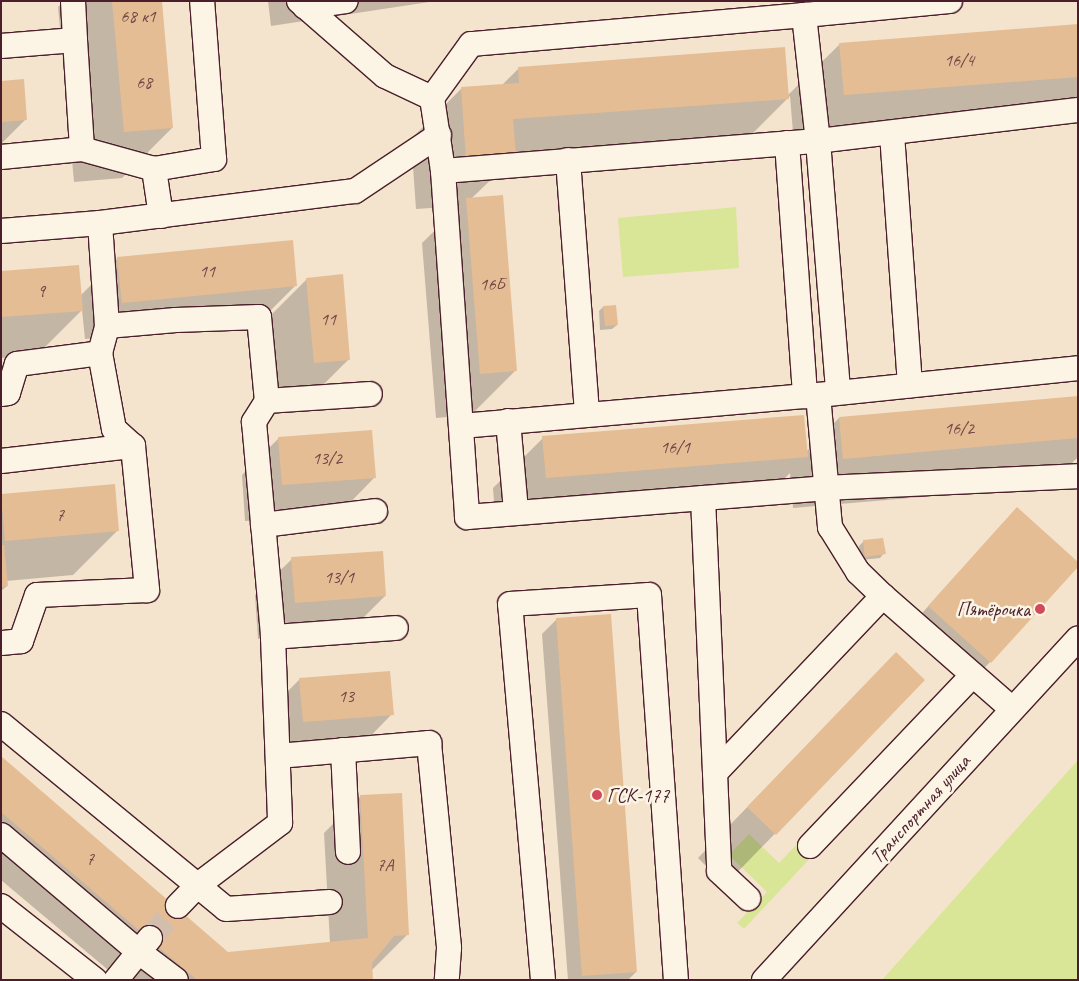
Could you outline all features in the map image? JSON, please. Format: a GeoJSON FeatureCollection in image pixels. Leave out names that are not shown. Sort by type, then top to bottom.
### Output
{"type":"FeatureCollection","features":[{"type":"Feature","properties":{"kind":"street"},"geometry":{"type":"LineString","coordinates":[[73,1],[82,149]]}},
{"type":"Feature","properties":{"kind":"street"},"geometry":{"type":"LineString","coordinates":[[1,157],[82,149],[154,169],[214,159],[202,1]]}},
{"type":"Feature","properties":{"kind":"street"},"geometry":{"type":"LineString","coordinates":[[302,4],[346,1]]}},
{"type":"Feature","properties":{"kind":"street"},"geometry":{"type":"LineString","coordinates":[[950,1],[471,44],[432,98],[443,170],[467,517],[825,488],[1078,476]]}},
{"type":"Feature","properties":{"kind":"street"},"geometry":{"type":"LineString","coordinates":[[302,4],[385,76],[432,98]]}},
{"type":"Feature","properties":{"kind":"street"},"geometry":{"type":"LineString","coordinates":[[804,15],[818,141],[821,394],[825,488],[830,527],[858,572],[1012,709]]}},
{"type":"Feature","properties":{"kind":"street"},"geometry":{"type":"LineString","coordinates":[[1,46],[75,40]]}},
{"type":"Feature","properties":{"kind":"street"},"geometry":{"type":"LineString","coordinates":[[443,170],[818,141],[892,134],[1078,110]]}},
{"type":"Feature","properties":{"kind":"street"},"geometry":{"type":"LineString","coordinates":[[892,134],[910,385]]}},
{"type":"Feature","properties":{"kind":"street"},"geometry":{"type":"LineString","coordinates":[[1,231],[100,223],[355,191],[439,135]]}},
{"type":"Feature","properties":{"kind":"street"},"geometry":{"type":"LineString","coordinates":[[787,143],[821,394]]}},
{"type":"Feature","properties":{"kind":"street"},"geometry":{"type":"LineString","coordinates":[[568,160],[587,414]]}},
{"type":"Feature","properties":{"kind":"street"},"geometry":{"type":"LineString","coordinates":[[154,169],[161,216]]}},
{"type":"Feature","properties":{"kind":"street"},"geometry":{"type":"LineString","coordinates":[[1,643],[21,641],[38,595],[147,590],[133,446],[114,429],[100,353],[107,326],[100,223]]}},
{"type":"Feature","properties":{"kind":"street"},"geometry":{"type":"LineString","coordinates":[[107,326],[176,320],[259,317],[268,401],[254,422],[273,637],[280,822],[198,885],[178,906]]}},
{"type":"Feature","properties":{"kind":"street"},"geometry":{"type":"LineString","coordinates":[[1,394],[8,393],[17,364],[100,353]]}},
{"type":"Feature","properties":{"kind":"street"},"geometry":{"type":"LineString","coordinates":[[462,426],[821,394],[1078,368]]}},
{"type":"Feature","properties":{"kind":"street"},"geometry":{"type":"LineString","coordinates":[[268,401],[370,394]]}},
{"type":"Feature","properties":{"kind":"street"},"geometry":{"type":"LineString","coordinates":[[508,421],[516,512]]}},
{"type":"Feature","properties":{"kind":"street"},"geometry":{"type":"LineString","coordinates":[[1,461],[133,446]]}},
{"type":"Feature","properties":{"kind":"street"},"geometry":{"type":"LineString","coordinates":[[703,498],[719,871],[748,898]]}},
{"type":"Feature","properties":{"kind":"street"},"geometry":{"type":"LineString","coordinates":[[264,525],[375,511]]}},
{"type":"Feature","properties":{"kind":"street"},"geometry":{"type":"LineString","coordinates":[[543,980],[510,604],[649,594],[676,980]]}},
{"type":"Feature","properties":{"kind":"street"},"geometry":{"type":"LineString","coordinates":[[715,773],[883,596]]}},
{"type":"Feature","properties":{"kind":"street"},"geometry":{"type":"LineString","coordinates":[[273,637],[396,628]]}},
{"type":"Feature","properties":{"kind":"street","name":"Транспортная улица"},"geometry":{"type":"LineString","coordinates":[[764,980],[1078,639]]}},
{"type":"Feature","properties":{"kind":"street"},"geometry":{"type":"LineString","coordinates":[[810,846],[973,675]]}},
{"type":"Feature","properties":{"kind":"street"},"geometry":{"type":"LineString","coordinates":[[1,724],[226,909],[330,902]]}},
{"type":"Feature","properties":{"kind":"street"},"geometry":{"type":"LineString","coordinates":[[278,756],[429,743],[450,948],[447,980]]}},
{"type":"Feature","properties":{"kind":"street"},"geometry":{"type":"LineString","coordinates":[[343,750],[348,852]]}},
{"type":"Feature","properties":{"kind":"street"},"geometry":{"type":"LineString","coordinates":[[1,835],[145,945],[176,980]]}},
{"type":"Feature","properties":{"kind":"street"},"geometry":{"type":"LineString","coordinates":[[4,914],[95,980]]}},
{"type":"Feature","properties":{"kind":"street"},"geometry":{"type":"LineString","coordinates":[[116,980],[145,945]]}},
{"type":"Feature","properties":{"kind":"green space"},"geometry":{"type":"Polygon","coordinates":[[[736,207],[739,268],[623,277],[618,218],[736,207]]]}},
{"type":"Feature","properties":{"kind":"green space"},"geometry":{"type":"Polygon","coordinates":[[[1078,760],[1078,980],[882,980],[1078,760]]]}},
{"type":"Feature","properties":{"kind":"green space"},"geometry":{"type":"Polygon","coordinates":[[[749,834],[779,863],[800,841],[814,854],[744,929],[737,923],[767,892],[729,855],[749,834]]]}},
{"type":"Feature","properties":{"kind":"building"},"geometry":{"type":"Polygon","coordinates":[[[112,1],[162,1],[173,128],[124,132],[112,1]]]}},
{"type":"Feature","properties":{"kind":"building"},"geometry":{"type":"Polygon","coordinates":[[[1078,24],[1078,77],[844,95],[839,43],[1078,24]]]}},
{"type":"Feature","properties":{"kind":"building"},"geometry":{"type":"Polygon","coordinates":[[[785,47],[789,99],[513,119],[516,156],[466,160],[461,87],[519,83],[518,67],[785,47]]]}},
{"type":"Feature","properties":{"kind":"building"},"geometry":{"type":"Polygon","coordinates":[[[24,79],[27,120],[1,122],[1,81],[24,79]]]}},
{"type":"Feature","properties":{"kind":"building"},"geometry":{"type":"Polygon","coordinates":[[[503,195],[517,371],[480,374],[466,198],[503,195]]]}},
{"type":"Feature","properties":{"kind":"building"},"geometry":{"type":"Polygon","coordinates":[[[293,240],[297,286],[122,303],[117,257],[293,240]]]}},
{"type":"Feature","properties":{"kind":"building"},"geometry":{"type":"Polygon","coordinates":[[[79,265],[83,311],[1,317],[1,271],[79,265]]]}},
{"type":"Feature","properties":{"kind":"building"},"geometry":{"type":"Polygon","coordinates":[[[343,274],[350,360],[314,363],[306,278],[343,274]]]}},
{"type":"Feature","properties":{"kind":"building"},"geometry":{"type":"Polygon","coordinates":[[[616,305],[618,325],[605,326],[603,306],[616,305]]]}},
{"type":"Feature","properties":{"kind":"building"},"geometry":{"type":"Polygon","coordinates":[[[1078,396],[1078,438],[843,459],[839,417],[1078,396]]]}},
{"type":"Feature","properties":{"kind":"building"},"geometry":{"type":"Polygon","coordinates":[[[804,415],[808,457],[546,478],[542,436],[804,415]]]}},
{"type":"Feature","properties":{"kind":"building"},"geometry":{"type":"Polygon","coordinates":[[[372,430],[376,478],[282,485],[278,437],[372,430]]]}},
{"type":"Feature","properties":{"kind":"building"},"geometry":{"type":"Polygon","coordinates":[[[115,484],[119,531],[5,541],[1,494],[115,484]]]}},
{"type":"Feature","properties":{"kind":"building"},"geometry":{"type":"Polygon","coordinates":[[[1017,507],[1078,562],[1078,567],[991,663],[928,606],[1017,507]]]}},
{"type":"Feature","properties":{"kind":"building"},"geometry":{"type":"Polygon","coordinates":[[[883,538],[886,554],[865,557],[863,540],[883,538]]]}},
{"type":"Feature","properties":{"kind":"building"},"geometry":{"type":"Polygon","coordinates":[[[1,545],[4,545],[8,586],[1,587],[1,545]]]}},
{"type":"Feature","properties":{"kind":"building"},"geometry":{"type":"Polygon","coordinates":[[[383,551],[386,596],[295,603],[291,557],[383,551]]]}},
{"type":"Feature","properties":{"kind":"building","name":"ГСК-177"},"geometry":{"type":"Polygon","coordinates":[[[611,614],[637,972],[582,976],[556,618],[611,614]]]}},
{"type":"Feature","properties":{"kind":"building"},"geometry":{"type":"Polygon","coordinates":[[[896,652],[925,680],[776,835],[747,807],[896,652]]]}},
{"type":"Feature","properties":{"kind":"building"},"geometry":{"type":"Polygon","coordinates":[[[390,671],[394,715],[303,722],[299,678],[390,671]]]}},
{"type":"Feature","properties":{"kind":"building"},"geometry":{"type":"Polygon","coordinates":[[[1,756],[228,952],[368,938],[360,795],[402,793],[409,935],[394,936],[372,963],[373,980],[197,980],[1,812],[1,756]]]}},
{"type":"Feature","properties":{"kind":"tunnel"},"geometry":{"type":"LineString","coordinates":[[150,938],[178,906]]}},
{"type":"Feature","properties":{"kind":"place","name":"Пятёрочка"},"geometry":{"type":"Point","coordinates":[1040,609]}},
{"type":"Feature","properties":{"kind":"place","name":"ГСК-177"},"geometry":{"type":"Point","coordinates":[597,795]}}]}
